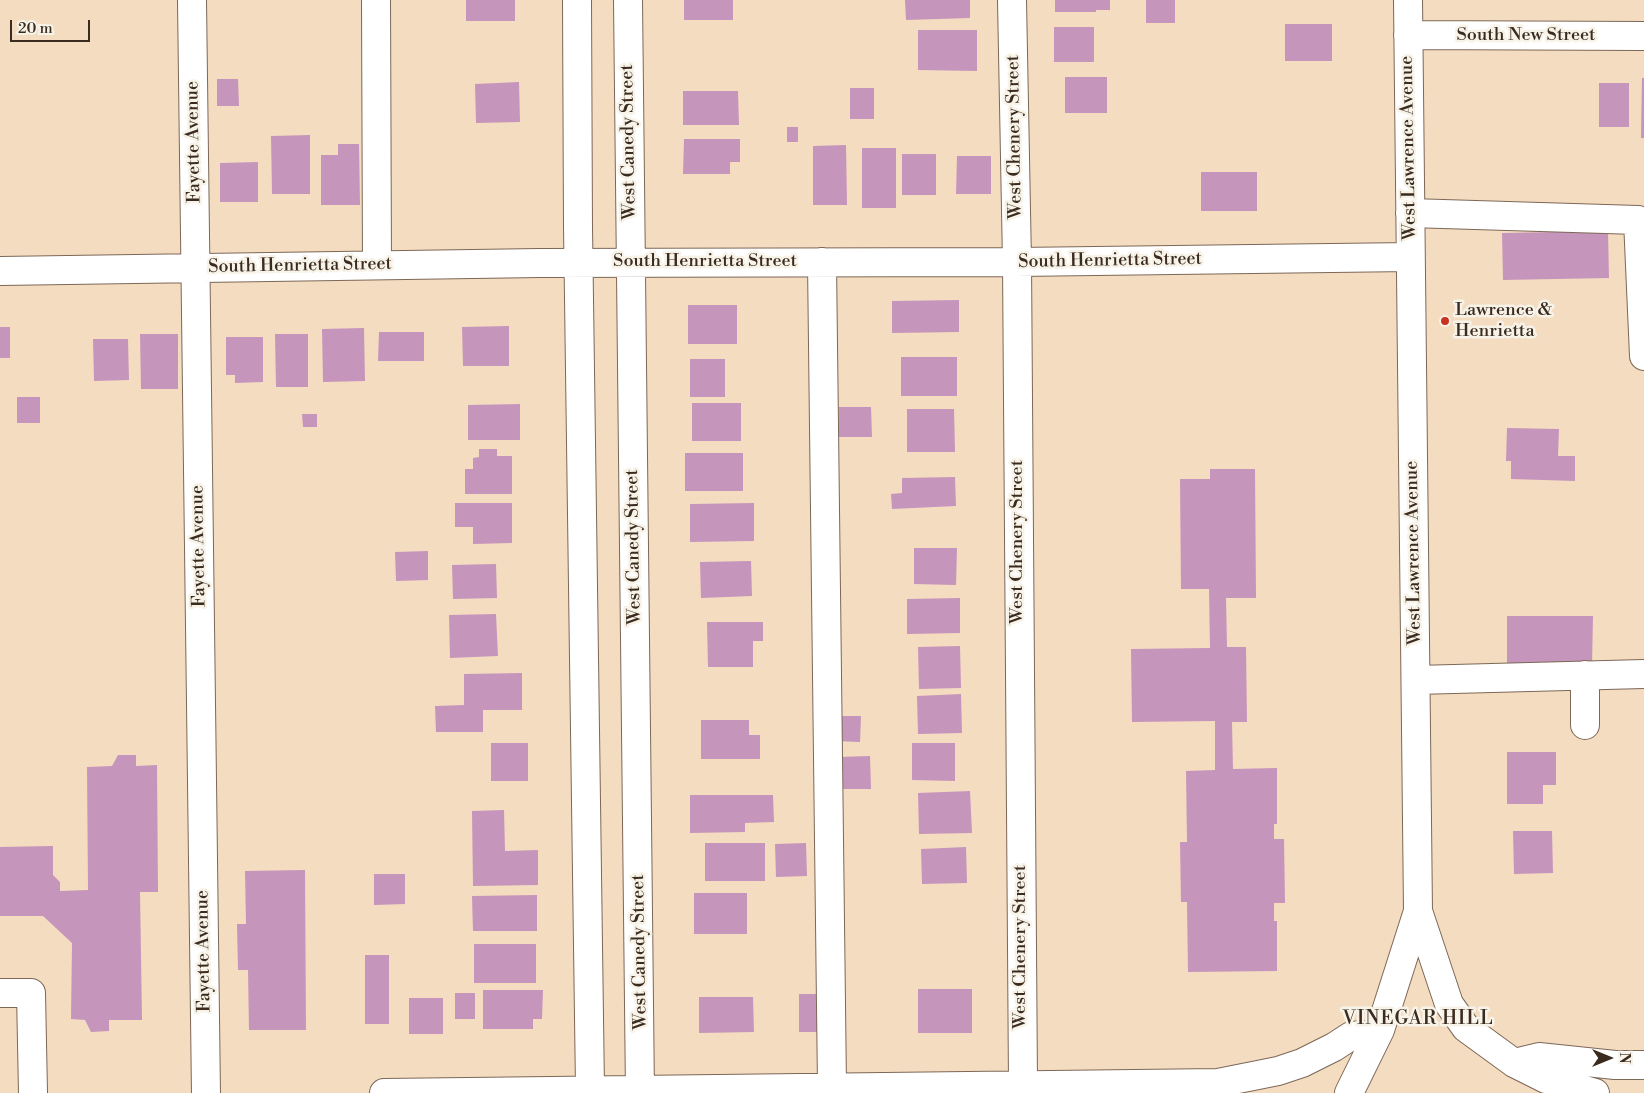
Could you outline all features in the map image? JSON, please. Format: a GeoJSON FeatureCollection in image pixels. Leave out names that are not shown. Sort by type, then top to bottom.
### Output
{"type":"FeatureCollection","features":[{"type":"Feature","properties":{"kind":"street","name":"Fayette Avenue"},"geometry":{"type":"LineString","coordinates":[[192,0],[206,1093]]}},
{"type":"Feature","properties":{"kind":"street"},"geometry":{"type":"LineString","coordinates":[[376,0],[377,265]]}},
{"type":"Feature","properties":{"kind":"street"},"geometry":{"type":"LineString","coordinates":[[577,0],[578,263],[590,1089]]}},
{"type":"Feature","properties":{"kind":"street","name":"West Canedy Street"},"geometry":{"type":"LineString","coordinates":[[628,0],[640,1091]]}},
{"type":"Feature","properties":{"kind":"street","name":"West Chenery Street"},"geometry":{"type":"LineString","coordinates":[[1012,0],[1017,262],[1023,1084]]}},
{"type":"Feature","properties":{"kind":"street","name":"West Lawrence Avenue"},"geometry":{"type":"LineString","coordinates":[[1349,1093],[1378,1034],[1418,911],[1408,0]]}},
{"type":"Feature","properties":{"kind":"street","name":"South New Street"},"geometry":{"type":"LineString","coordinates":[[1408,35],[1644,36]]}},
{"type":"Feature","properties":{"kind":"street"},"geometry":{"type":"LineString","coordinates":[[1410,213],[1638,220],[1644,356]]}},
{"type":"Feature","properties":{"kind":"street","name":"South Henrietta Street"},"geometry":{"type":"LineString","coordinates":[[0,271],[578,263],[1017,262],[1410,258]]}},
{"type":"Feature","properties":{"kind":"street"},"geometry":{"type":"LineString","coordinates":[[822,262],[832,1087]]}},
{"type":"Feature","properties":{"kind":"street"},"geometry":{"type":"LineString","coordinates":[[1416,680],[1644,674]]}},
{"type":"Feature","properties":{"kind":"street"},"geometry":{"type":"LineString","coordinates":[[1585,675],[1585,725]]}},
{"type":"Feature","properties":{"kind":"street"},"geometry":{"type":"LineString","coordinates":[[1418,911],[1449,1004],[1466,1028],[1514,1063],[1541,1086],[1595,1093]]}},
{"type":"Feature","properties":{"kind":"street"},"geometry":{"type":"LineString","coordinates":[[0,993],[31,993],[33,1093]]}},
{"type":"Feature","properties":{"kind":"street"},"geometry":{"type":"LineString","coordinates":[[384,1093],[590,1089],[640,1091],[1023,1084],[1068,1088],[1218,1083],[1302,1063],[1351,1036],[1378,1034]]}},
{"type":"Feature","properties":{"kind":"street"},"geometry":{"type":"LineString","coordinates":[[1514,1063],[1539,1057],[1615,1065],[1644,1065]]}},
{"type":"Feature","properties":{"kind":"street"},"geometry":{"type":"LineString","coordinates":[[1218,1083],[1254,1093]]}},
{"type":"Feature","properties":{"kind":"building"},"geometry":{"type":"Polygon","coordinates":[[[466,0],[515,0],[515,21],[466,21],[466,0]]]}},
{"type":"Feature","properties":{"kind":"building"},"geometry":{"type":"Polygon","coordinates":[[[684,0],[733,0],[733,20],[684,20],[684,0]]]}},
{"type":"Feature","properties":{"kind":"building"},"geometry":{"type":"Polygon","coordinates":[[[905,0],[970,0],[970,18],[906,20],[905,0]]]}},
{"type":"Feature","properties":{"kind":"building"},"geometry":{"type":"Polygon","coordinates":[[[1055,0],[1110,0],[1110,10],[1055,12],[1055,0]]]}},
{"type":"Feature","properties":{"kind":"building"},"geometry":{"type":"Polygon","coordinates":[[[1146,0],[1175,0],[1175,23],[1146,23],[1146,0]]]}},
{"type":"Feature","properties":{"kind":"building"},"geometry":{"type":"Polygon","coordinates":[[[1285,24],[1332,24],[1332,61],[1285,61],[1285,24]]]}},
{"type":"Feature","properties":{"kind":"building"},"geometry":{"type":"Polygon","coordinates":[[[1054,27],[1094,27],[1094,62],[1054,62],[1054,27]]]}},
{"type":"Feature","properties":{"kind":"building"},"geometry":{"type":"Polygon","coordinates":[[[918,30],[977,30],[977,71],[918,70],[918,30]]]}},
{"type":"Feature","properties":{"kind":"building"},"geometry":{"type":"Polygon","coordinates":[[[1065,77],[1107,77],[1107,113],[1065,113],[1065,77]]]}},
{"type":"Feature","properties":{"kind":"building"},"geometry":{"type":"Polygon","coordinates":[[[1642,78],[1644,78],[1644,138],[1641,138],[1642,78]]]}},
{"type":"Feature","properties":{"kind":"building"},"geometry":{"type":"Polygon","coordinates":[[[217,79],[238,79],[239,106],[217,106],[217,79]]]}},
{"type":"Feature","properties":{"kind":"building"},"geometry":{"type":"Polygon","coordinates":[[[519,82],[520,122],[476,123],[475,84],[519,82]]]}},
{"type":"Feature","properties":{"kind":"building"},"geometry":{"type":"Polygon","coordinates":[[[1599,83],[1629,83],[1629,127],[1599,127],[1599,83]]]}},
{"type":"Feature","properties":{"kind":"building"},"geometry":{"type":"Polygon","coordinates":[[[850,88],[874,88],[874,119],[850,119],[850,88]]]}},
{"type":"Feature","properties":{"kind":"building"},"geometry":{"type":"Polygon","coordinates":[[[683,91],[738,91],[739,125],[683,125],[683,91]]]}},
{"type":"Feature","properties":{"kind":"building"},"geometry":{"type":"Polygon","coordinates":[[[787,127],[798,127],[798,142],[787,142],[787,127]]]}},
{"type":"Feature","properties":{"kind":"building"},"geometry":{"type":"Polygon","coordinates":[[[310,135],[310,194],[272,194],[271,136],[310,135]]]}},
{"type":"Feature","properties":{"kind":"building"},"geometry":{"type":"Polygon","coordinates":[[[684,139],[740,139],[740,162],[730,162],[730,174],[683,174],[684,139]]]}},
{"type":"Feature","properties":{"kind":"building"},"geometry":{"type":"Polygon","coordinates":[[[338,144],[359,144],[360,205],[321,205],[321,155],[338,155],[338,144]]]}},
{"type":"Feature","properties":{"kind":"building"},"geometry":{"type":"Polygon","coordinates":[[[846,145],[847,205],[813,205],[813,146],[846,145]]]}},
{"type":"Feature","properties":{"kind":"building"},"geometry":{"type":"Polygon","coordinates":[[[862,148],[896,148],[896,208],[862,208],[862,148]]]}},
{"type":"Feature","properties":{"kind":"building"},"geometry":{"type":"Polygon","coordinates":[[[902,154],[936,154],[936,195],[902,195],[902,154]]]}},
{"type":"Feature","properties":{"kind":"building"},"geometry":{"type":"Polygon","coordinates":[[[957,156],[991,156],[991,194],[956,194],[957,156]]]}},
{"type":"Feature","properties":{"kind":"building"},"geometry":{"type":"Polygon","coordinates":[[[258,162],[258,202],[220,202],[220,163],[258,162]]]}},
{"type":"Feature","properties":{"kind":"building"},"geometry":{"type":"Polygon","coordinates":[[[1201,172],[1257,172],[1257,211],[1201,211],[1201,172]]]}},
{"type":"Feature","properties":{"kind":"building"},"geometry":{"type":"Polygon","coordinates":[[[1608,231],[1609,278],[1503,280],[1502,233],[1608,231]]]}},
{"type":"Feature","properties":{"kind":"building"},"geometry":{"type":"Polygon","coordinates":[[[959,300],[959,332],[892,333],[892,301],[959,300]]]}},
{"type":"Feature","properties":{"kind":"building"},"geometry":{"type":"Polygon","coordinates":[[[688,305],[737,305],[737,344],[688,344],[688,305]]]}},
{"type":"Feature","properties":{"kind":"building"},"geometry":{"type":"Polygon","coordinates":[[[509,326],[509,366],[463,366],[462,327],[509,326]]]}},
{"type":"Feature","properties":{"kind":"building"},"geometry":{"type":"Polygon","coordinates":[[[0,327],[10,327],[10,358],[0,358],[0,327]]]}},
{"type":"Feature","properties":{"kind":"building"},"geometry":{"type":"Polygon","coordinates":[[[364,328],[365,381],[323,382],[322,329],[364,328]]]}},
{"type":"Feature","properties":{"kind":"building"},"geometry":{"type":"Polygon","coordinates":[[[379,332],[424,332],[424,361],[378,361],[379,332]]]}},
{"type":"Feature","properties":{"kind":"building"},"geometry":{"type":"Polygon","coordinates":[[[140,334],[178,334],[178,389],[141,389],[140,334]]]}},
{"type":"Feature","properties":{"kind":"building"},"geometry":{"type":"Polygon","coordinates":[[[275,334],[308,334],[308,387],[276,387],[275,334]]]}},
{"type":"Feature","properties":{"kind":"building"},"geometry":{"type":"Polygon","coordinates":[[[226,337],[263,337],[263,382],[235,383],[235,375],[226,375],[226,337]]]}},
{"type":"Feature","properties":{"kind":"building"},"geometry":{"type":"Polygon","coordinates":[[[93,339],[128,339],[129,380],[94,381],[93,339]]]}},
{"type":"Feature","properties":{"kind":"building"},"geometry":{"type":"Polygon","coordinates":[[[901,357],[957,357],[957,396],[901,396],[901,357]]]}},
{"type":"Feature","properties":{"kind":"building"},"geometry":{"type":"Polygon","coordinates":[[[690,359],[725,359],[725,397],[690,397],[690,359]]]}},
{"type":"Feature","properties":{"kind":"building"},"geometry":{"type":"Polygon","coordinates":[[[17,397],[40,397],[40,423],[17,423],[17,397]]]}},
{"type":"Feature","properties":{"kind":"building"},"geometry":{"type":"Polygon","coordinates":[[[692,403],[741,403],[741,441],[692,441],[692,403]]]}},
{"type":"Feature","properties":{"kind":"building"},"geometry":{"type":"Polygon","coordinates":[[[520,404],[520,440],[468,440],[468,405],[520,404]]]}},
{"type":"Feature","properties":{"kind":"building"},"geometry":{"type":"Polygon","coordinates":[[[839,407],[871,407],[872,437],[839,437],[839,407]]]}},
{"type":"Feature","properties":{"kind":"building"},"geometry":{"type":"Polygon","coordinates":[[[907,409],[954,409],[955,452],[907,452],[907,409]]]}},
{"type":"Feature","properties":{"kind":"building"},"geometry":{"type":"Polygon","coordinates":[[[302,414],[317,414],[317,427],[303,427],[302,414]]]}},
{"type":"Feature","properties":{"kind":"building"},"geometry":{"type":"Polygon","coordinates":[[[1507,428],[1559,429],[1558,456],[1575,456],[1575,481],[1511,479],[1511,461],[1506,461],[1507,428]]]}},
{"type":"Feature","properties":{"kind":"building"},"geometry":{"type":"Polygon","coordinates":[[[479,449],[497,449],[497,456],[512,456],[512,494],[465,494],[465,469],[473,469],[473,458],[479,457],[479,449]]]}},
{"type":"Feature","properties":{"kind":"building"},"geometry":{"type":"Polygon","coordinates":[[[685,453],[743,453],[743,491],[685,491],[685,453]]]}},
{"type":"Feature","properties":{"kind":"building"},"geometry":{"type":"Polygon","coordinates":[[[1210,469],[1255,469],[1256,598],[1226,598],[1227,647],[1246,647],[1247,722],[1232,722],[1233,769],[1277,768],[1277,824],[1274,824],[1274,839],[1284,839],[1285,903],[1274,903],[1274,921],[1277,921],[1277,971],[1188,972],[1187,902],[1181,902],[1180,842],[1187,842],[1186,771],[1215,770],[1215,721],[1132,722],[1131,649],[1210,648],[1209,589],[1181,589],[1180,479],[1210,479],[1210,469]]]}},
{"type":"Feature","properties":{"kind":"building"},"geometry":{"type":"Polygon","coordinates":[[[955,477],[956,506],[892,509],[891,494],[902,493],[902,478],[955,477]]]}},
{"type":"Feature","properties":{"kind":"building"},"geometry":{"type":"Polygon","coordinates":[[[455,503],[512,503],[512,543],[473,544],[473,527],[455,527],[455,503]]]}},
{"type":"Feature","properties":{"kind":"building"},"geometry":{"type":"Polygon","coordinates":[[[754,503],[754,541],[690,542],[690,504],[754,503]]]}},
{"type":"Feature","properties":{"kind":"building"},"geometry":{"type":"Polygon","coordinates":[[[914,548],[957,548],[956,585],[914,584],[914,548]]]}},
{"type":"Feature","properties":{"kind":"building"},"geometry":{"type":"Polygon","coordinates":[[[428,551],[428,580],[396,581],[395,552],[428,551]]]}},
{"type":"Feature","properties":{"kind":"building"},"geometry":{"type":"Polygon","coordinates":[[[751,561],[752,596],[701,598],[700,562],[751,561]]]}},
{"type":"Feature","properties":{"kind":"building"},"geometry":{"type":"Polygon","coordinates":[[[496,564],[497,598],[453,599],[452,565],[496,564]]]}},
{"type":"Feature","properties":{"kind":"building"},"geometry":{"type":"Polygon","coordinates":[[[960,598],[960,633],[907,634],[907,599],[960,598]]]}},
{"type":"Feature","properties":{"kind":"building"},"geometry":{"type":"Polygon","coordinates":[[[496,614],[498,656],[450,658],[449,615],[496,614]]]}},
{"type":"Feature","properties":{"kind":"building"},"geometry":{"type":"Polygon","coordinates":[[[1507,616],[1593,616],[1592,666],[1507,666],[1507,616]]]}},
{"type":"Feature","properties":{"kind":"building"},"geometry":{"type":"Polygon","coordinates":[[[707,622],[763,622],[763,641],[753,641],[753,667],[708,667],[707,622]]]}},
{"type":"Feature","properties":{"kind":"building"},"geometry":{"type":"Polygon","coordinates":[[[960,646],[961,688],[919,689],[918,647],[960,646]]]}},
{"type":"Feature","properties":{"kind":"building"},"geometry":{"type":"Polygon","coordinates":[[[522,673],[522,710],[483,710],[483,732],[436,732],[435,706],[464,705],[464,674],[522,673]]]}},
{"type":"Feature","properties":{"kind":"building"},"geometry":{"type":"Polygon","coordinates":[[[961,694],[962,733],[918,734],[917,696],[961,694]]]}},
{"type":"Feature","properties":{"kind":"building"},"geometry":{"type":"Polygon","coordinates":[[[836,716],[861,716],[860,742],[835,741],[836,716]]]}},
{"type":"Feature","properties":{"kind":"building"},"geometry":{"type":"Polygon","coordinates":[[[701,720],[749,720],[749,735],[760,735],[760,759],[701,759],[701,720]]]}},
{"type":"Feature","properties":{"kind":"building"},"geometry":{"type":"Polygon","coordinates":[[[491,743],[528,743],[528,781],[491,781],[491,743]]]}},
{"type":"Feature","properties":{"kind":"building"},"geometry":{"type":"Polygon","coordinates":[[[912,743],[955,743],[955,781],[912,780],[912,743]]]}},
{"type":"Feature","properties":{"kind":"building"},"geometry":{"type":"Polygon","coordinates":[[[1507,752],[1556,752],[1556,785],[1543,785],[1543,804],[1507,804],[1507,752]]]}},
{"type":"Feature","properties":{"kind":"building"},"geometry":{"type":"Polygon","coordinates":[[[118,755],[136,755],[136,766],[157,765],[158,892],[140,892],[142,1020],[109,1020],[109,1031],[91,1032],[85,1020],[71,1019],[72,943],[43,916],[0,916],[0,847],[53,846],[53,875],[60,882],[60,891],[88,890],[87,767],[112,766],[118,755]]]}},
{"type":"Feature","properties":{"kind":"building"},"geometry":{"type":"Polygon","coordinates":[[[870,756],[871,789],[840,789],[839,757],[870,756]]]}},
{"type":"Feature","properties":{"kind":"building"},"geometry":{"type":"Polygon","coordinates":[[[970,791],[972,833],[919,834],[918,793],[970,791]]]}},
{"type":"Feature","properties":{"kind":"building"},"geometry":{"type":"Polygon","coordinates":[[[690,795],[773,795],[774,822],[745,823],[745,832],[690,833],[690,795]]]}},
{"type":"Feature","properties":{"kind":"building"},"geometry":{"type":"Polygon","coordinates":[[[504,810],[505,851],[538,850],[538,885],[473,886],[472,811],[504,810]]]}},
{"type":"Feature","properties":{"kind":"building"},"geometry":{"type":"Polygon","coordinates":[[[1513,831],[1552,831],[1553,873],[1514,874],[1513,831]]]}},
{"type":"Feature","properties":{"kind":"building"},"geometry":{"type":"Polygon","coordinates":[[[705,843],[765,843],[765,881],[705,881],[705,843]]]}},
{"type":"Feature","properties":{"kind":"building"},"geometry":{"type":"Polygon","coordinates":[[[806,843],[807,876],[776,877],[775,844],[806,843]]]}},
{"type":"Feature","properties":{"kind":"building"},"geometry":{"type":"Polygon","coordinates":[[[966,847],[967,883],[922,884],[921,849],[966,847]]]}},
{"type":"Feature","properties":{"kind":"building"},"geometry":{"type":"Polygon","coordinates":[[[305,870],[306,1030],[249,1030],[248,970],[238,970],[237,924],[246,924],[245,871],[305,870]]]}},
{"type":"Feature","properties":{"kind":"building"},"geometry":{"type":"Polygon","coordinates":[[[374,874],[405,874],[405,904],[374,905],[374,874]]]}},
{"type":"Feature","properties":{"kind":"building"},"geometry":{"type":"Polygon","coordinates":[[[694,893],[747,893],[747,934],[694,934],[694,893]]]}},
{"type":"Feature","properties":{"kind":"building"},"geometry":{"type":"Polygon","coordinates":[[[537,895],[537,931],[473,931],[472,896],[537,895]]]}},
{"type":"Feature","properties":{"kind":"building"},"geometry":{"type":"Polygon","coordinates":[[[474,944],[536,944],[536,983],[474,983],[474,944]]]}},
{"type":"Feature","properties":{"kind":"building"},"geometry":{"type":"Polygon","coordinates":[[[365,955],[389,955],[389,1024],[365,1024],[365,955]]]}},
{"type":"Feature","properties":{"kind":"building"},"geometry":{"type":"Polygon","coordinates":[[[918,989],[972,989],[972,1033],[918,1033],[918,989]]]}},
{"type":"Feature","properties":{"kind":"building"},"geometry":{"type":"Polygon","coordinates":[[[483,990],[543,990],[542,1019],[533,1019],[533,1029],[483,1029],[483,990]]]}},
{"type":"Feature","properties":{"kind":"building"},"geometry":{"type":"Polygon","coordinates":[[[455,993],[475,993],[475,1019],[455,1019],[455,993]]]}},
{"type":"Feature","properties":{"kind":"building"},"geometry":{"type":"Polygon","coordinates":[[[799,994],[823,994],[823,1032],[799,1032],[799,994]]]}},
{"type":"Feature","properties":{"kind":"building"},"geometry":{"type":"Polygon","coordinates":[[[699,997],[753,997],[754,1032],[699,1033],[699,997]]]}},
{"type":"Feature","properties":{"kind":"building"},"geometry":{"type":"Polygon","coordinates":[[[409,998],[443,998],[443,1034],[409,1034],[409,998]]]}},
{"type":"Feature","properties":{"kind":"place","name":"Lawrence & Henrietta"},"geometry":{"type":"Point","coordinates":[1445,321]}},
{"type":"Feature","properties":{"kind":"district","name":"VINEGAR HILL"},"geometry":{"type":"Point","coordinates":[1418,1019]}}]}
